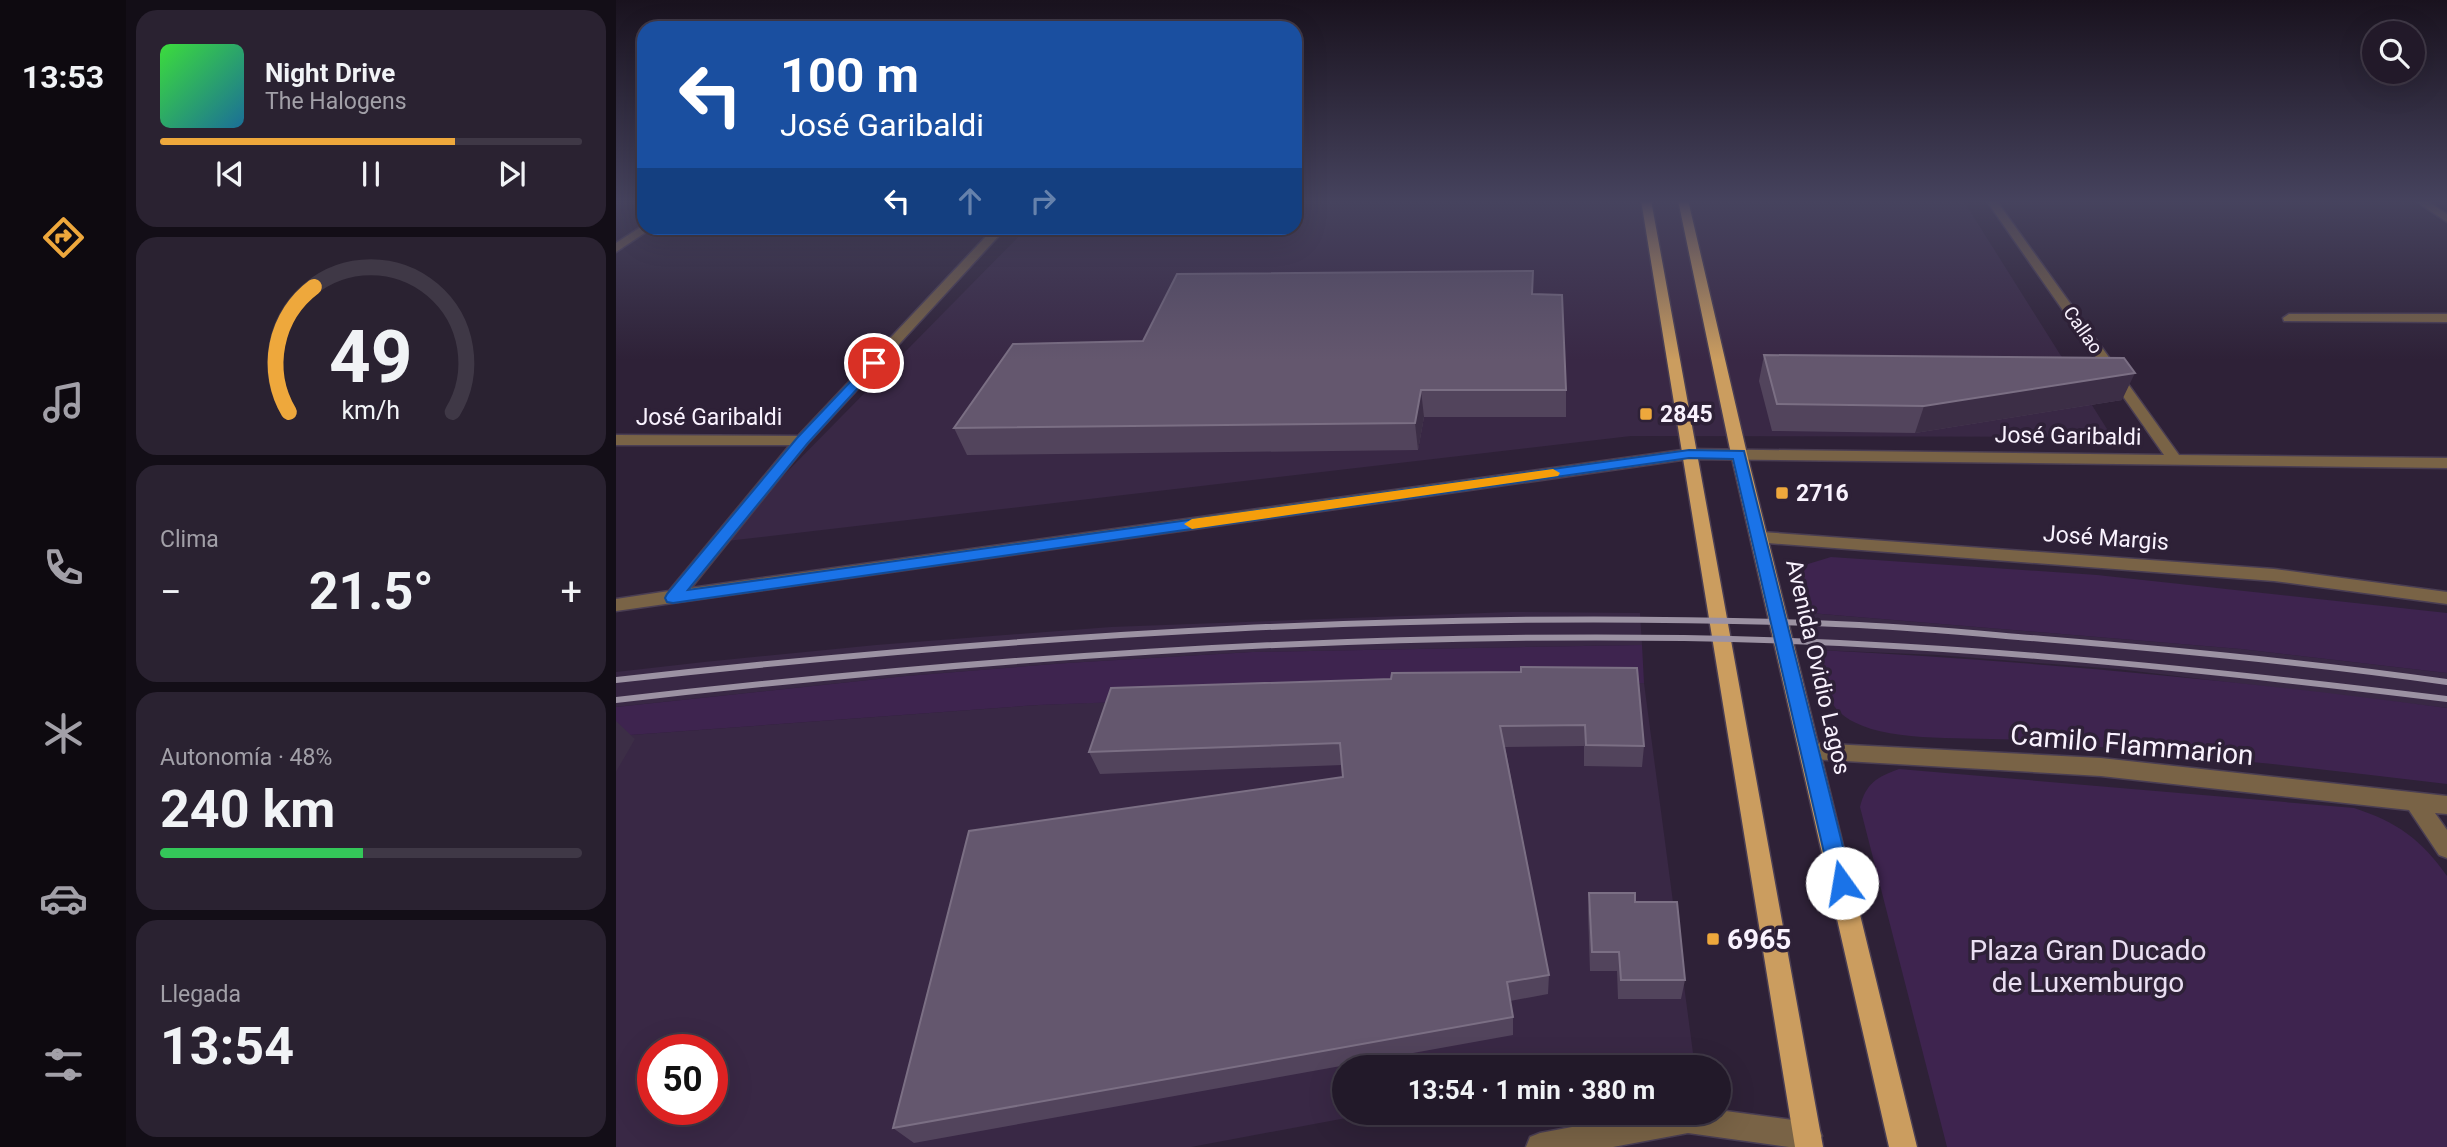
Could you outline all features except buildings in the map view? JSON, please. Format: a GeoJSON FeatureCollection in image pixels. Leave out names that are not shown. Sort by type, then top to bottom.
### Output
{"type":"FeatureCollection","features":[{"type":"Feature","properties":{"kind":"main road"},"geometry":{"type":"LineString","coordinates":[[1655,254],[1808,1141]]}},
{"type":"Feature","properties":{"kind":"main road","name":"Avenida Ovidio Lagos"},"geometry":{"type":"LineString","coordinates":[[1695,254],[1739,454],[1903,1147]]}},
{"type":"Feature","properties":{"kind":"street"},"geometry":{"type":"LineString","coordinates":[[673,598],[802,441],[976,254]]}},
{"type":"Feature","properties":{"kind":"street","name":"Callao"},"geometry":{"type":"LineString","coordinates":[[2030,254],[2175,460]]}},
{"type":"Feature","properties":{"kind":"street"},"geometry":{"type":"LineString","coordinates":[[2289,318],[2447,318]]}},
{"type":"Feature","properties":{"kind":"street","name":"José Garibaldi"},"geometry":{"type":"LineString","coordinates":[[616,440],[802,441]]}},
{"type":"Feature","properties":{"kind":"street","name":"José Garibaldi"},"geometry":{"type":"LineString","coordinates":[[616,605],[1689,454],[2447,463]]}},
{"type":"Feature","properties":{"kind":"street","name":"José Margis"},"geometry":{"type":"LineString","coordinates":[[1760,538],[2274,575],[2447,597]]}},
{"type":"Feature","properties":{"kind":"street","name":"Camilo Flammarion"},"geometry":{"type":"LineString","coordinates":[[1811,751],[2101,767],[2447,805]]}},
{"type":"Feature","properties":{"kind":"street"},"geometry":{"type":"LineString","coordinates":[[2414,800],[2447,848]]}},
{"type":"Feature","properties":{"kind":"street"},"geometry":{"type":"LineString","coordinates":[[1540,1147],[1688,1119],[1808,1141]]}},
{"type":"Feature","properties":{"kind":"shaded area"},"geometry":{"type":"Polygon","coordinates":[[[1002,254],[1997,254],[2112,437],[1631,436],[718,542],[1002,254]]]}},
{"type":"Feature","properties":{"kind":"shaded area"},"geometry":{"type":"Polygon","coordinates":[[[1511,612],[1640,613],[1642,645],[1252,652],[1067,663],[906,676],[616,707],[616,672],[704,662],[876,645],[1111,627],[1511,612]]]}},
{"type":"Feature","properties":{"kind":"shaded area"},"geometry":{"type":"Polygon","coordinates":[[[1810,613],[2241,649],[2447,673],[2447,708],[2117,669],[1937,655],[1819,650],[1810,613]]]}},
{"type":"Feature","properties":{"kind":"shaded area"},"geometry":{"type":"Polygon","coordinates":[[[1644,683],[1693,1053],[1332,1055],[1332,1121],[1191,1147],[616,1147],[616,736],[1038,705],[1529,685],[1644,683]]]}},
{"type":"Feature","properties":{"kind":"green space"},"geometry":{"type":"Polygon","coordinates":[[[1831,557],[2097,575],[2447,613],[2447,673],[2241,649],[1810,613],[1799,581],[1808,564],[1831,557]]]}},
{"type":"Feature","properties":{"kind":"green space"},"geometry":{"type":"Polygon","coordinates":[[[1642,645],[1644,683],[1038,705],[616,736],[616,707],[906,676],[1252,652],[1642,645]]]}},
{"type":"Feature","properties":{"kind":"green space"},"geometry":{"type":"Polygon","coordinates":[[[1819,650],[2133,673],[2447,708],[2447,784],[2135,750],[2012,740],[1922,737],[1880,731],[1850,720],[1833,705],[1822,675],[1819,650]]]}},
{"type":"Feature","properties":{"kind":"green space","name":"Plaza Gran Ducado de Luxemburgo"},"geometry":{"type":"Polygon","coordinates":[[[1899,769],[2354,808],[2383,819],[2407,833],[2428,852],[2447,876],[2447,1147],[1947,1147],[1860,807],[1874,782],[1899,769]]]}},
{"type":"Feature","properties":{"kind":"railway"},"geometry":{"type":"LineString","coordinates":[[616,680],[926,649],[1236,628],[1392,622],[1703,620],[1859,625],[2094,643],[2195,652],[2447,682]]}},
{"type":"Feature","properties":{"kind":"railway"},"geometry":{"type":"LineString","coordinates":[[616,700],[882,672],[1149,652],[1416,640],[1550,638],[1780,640],[1971,651],[2162,667],[2447,699]]}},
{"type":"Feature","properties":{"kind":"slow traffic"},"geometry":{"type":"LineString","coordinates":[[1192,524],[1553,473]]}},
{"type":"Feature","properties":{"kind":"place","name":"2845"},"geometry":{"type":"Point","coordinates":[1646,414]}},
{"type":"Feature","properties":{"kind":"place","name":"2716"},"geometry":{"type":"Point","coordinates":[1782,493]}},
{"type":"Feature","properties":{"kind":"place","name":"6965"},"geometry":{"type":"Point","coordinates":[1713,939]}},
{"type":"Feature","properties":{"kind":"route"},"geometry":{"type":"LineString","coordinates":[[874,363],[802,441],[673,598],[1689,454],[1739,454],[1842,883]]}}]}
